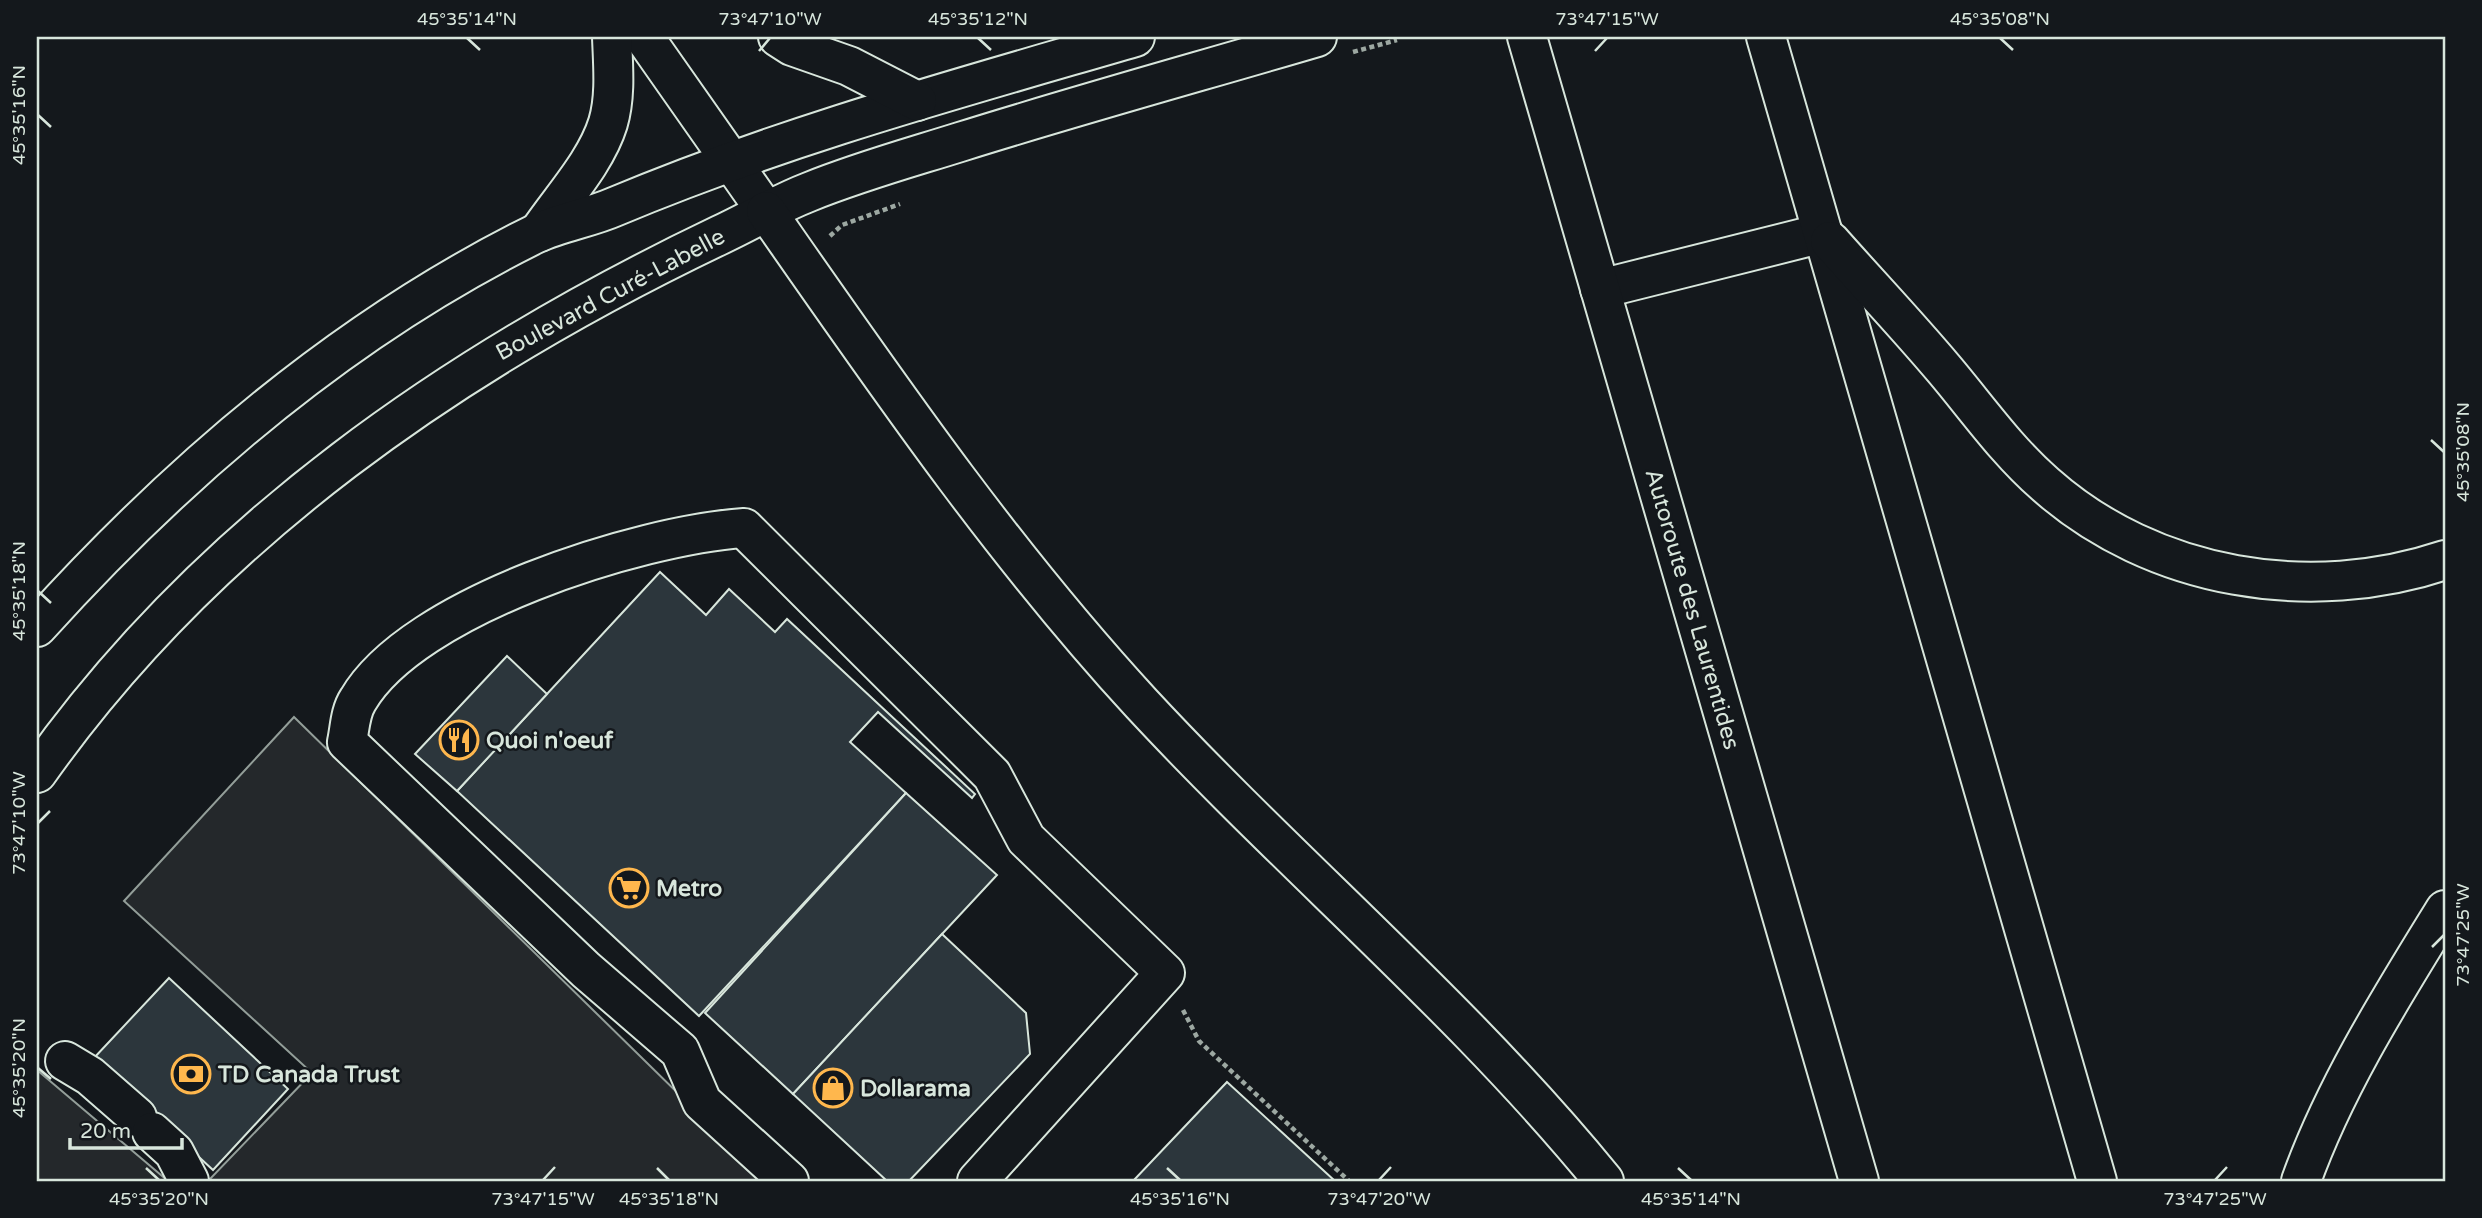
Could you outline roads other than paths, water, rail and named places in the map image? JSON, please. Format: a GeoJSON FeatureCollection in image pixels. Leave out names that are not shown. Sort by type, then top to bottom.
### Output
{"type":"FeatureCollection","features":[{"type":"Feature","properties":{"kind":"main road"},"geometry":{"type":"LineString","coordinates":[[539,232],[597,149],[608,123],[613,86],[612,37]]}},
{"type":"Feature","properties":{"kind":"main road"},"geometry":{"type":"LineString","coordinates":[[644,37],[941,457],[1018,561],[1087,644],[1207,771],[1479,1043],[1604,1181]]}},
{"type":"Feature","properties":{"kind":"main road"},"geometry":{"type":"LineString","coordinates":[[778,37],[792,46],[849,66],[917,101]]}},
{"type":"Feature","properties":{"kind":"main road"},"geometry":{"type":"LineString","coordinates":[[37,627],[159,502],[285,394],[388,321],[539,232],[611,208],[731,160],[917,101],[1135,37]]}},
{"type":"Feature","properties":{"kind":"main road","name":"Boulevard Curé-Labelle"},"geometry":{"type":"LineString","coordinates":[[37,773],[118,670],[176,607],[276,515],[352,453],[435,393],[527,335],[766,211],[899,160],[1317,37]]}},
{"type":"Feature","properties":{"kind":"main road","name":"Autoroute des Laurentides"},"geometry":{"type":"LineString","coordinates":[[1527,37],[1859,1181]]}},
{"type":"Feature","properties":{"kind":"main road"},"geometry":{"type":"LineString","coordinates":[[1766,37],[2097,1181]]}},
{"type":"Feature","properties":{"kind":"main road"},"geometry":{"type":"LineString","coordinates":[[1600,289],[1823,233]]}},
{"type":"Feature","properties":{"kind":"main road"},"geometry":{"type":"LineString","coordinates":[[1823,233],[2024,464],[2072,505],[2121,534],[2168,556],[2234,576],[2300,583],[2393,575],[2445,560]]}},
{"type":"Feature","properties":{"kind":"main road"},"geometry":{"type":"LineString","coordinates":[[789,1181],[702,1102],[680,1051],[593,976],[347,742],[356,702],[374,678],[420,639],[486,604],[586,561],[685,535],[744,528],[992,775],[1026,839],[1164,973],[977,1181]]}},
{"type":"Feature","properties":{"kind":"main road"},"geometry":{"type":"LineString","coordinates":[[2301,1181],[2327,1117],[2409,968],[2445,911]]}},
{"type":"Feature","properties":{"kind":"main road"},"geometry":{"type":"LineString","coordinates":[[65,1061],[90,1076],[174,1152],[189,1181]]}},
{"type":"Feature","properties":{"kind":"place","name":"Quoi n'oeuf"},"geometry":{"type":"Point","coordinates":[459,740]}},
{"type":"Feature","properties":{"kind":"place","name":"Metro"},"geometry":{"type":"Point","coordinates":[629,888]}},
{"type":"Feature","properties":{"kind":"place","name":"TD Canada Trust"},"geometry":{"type":"Point","coordinates":[191,1074]}},
{"type":"Feature","properties":{"kind":"place","name":"Dollarama"},"geometry":{"type":"Point","coordinates":[833,1088]}}]}
